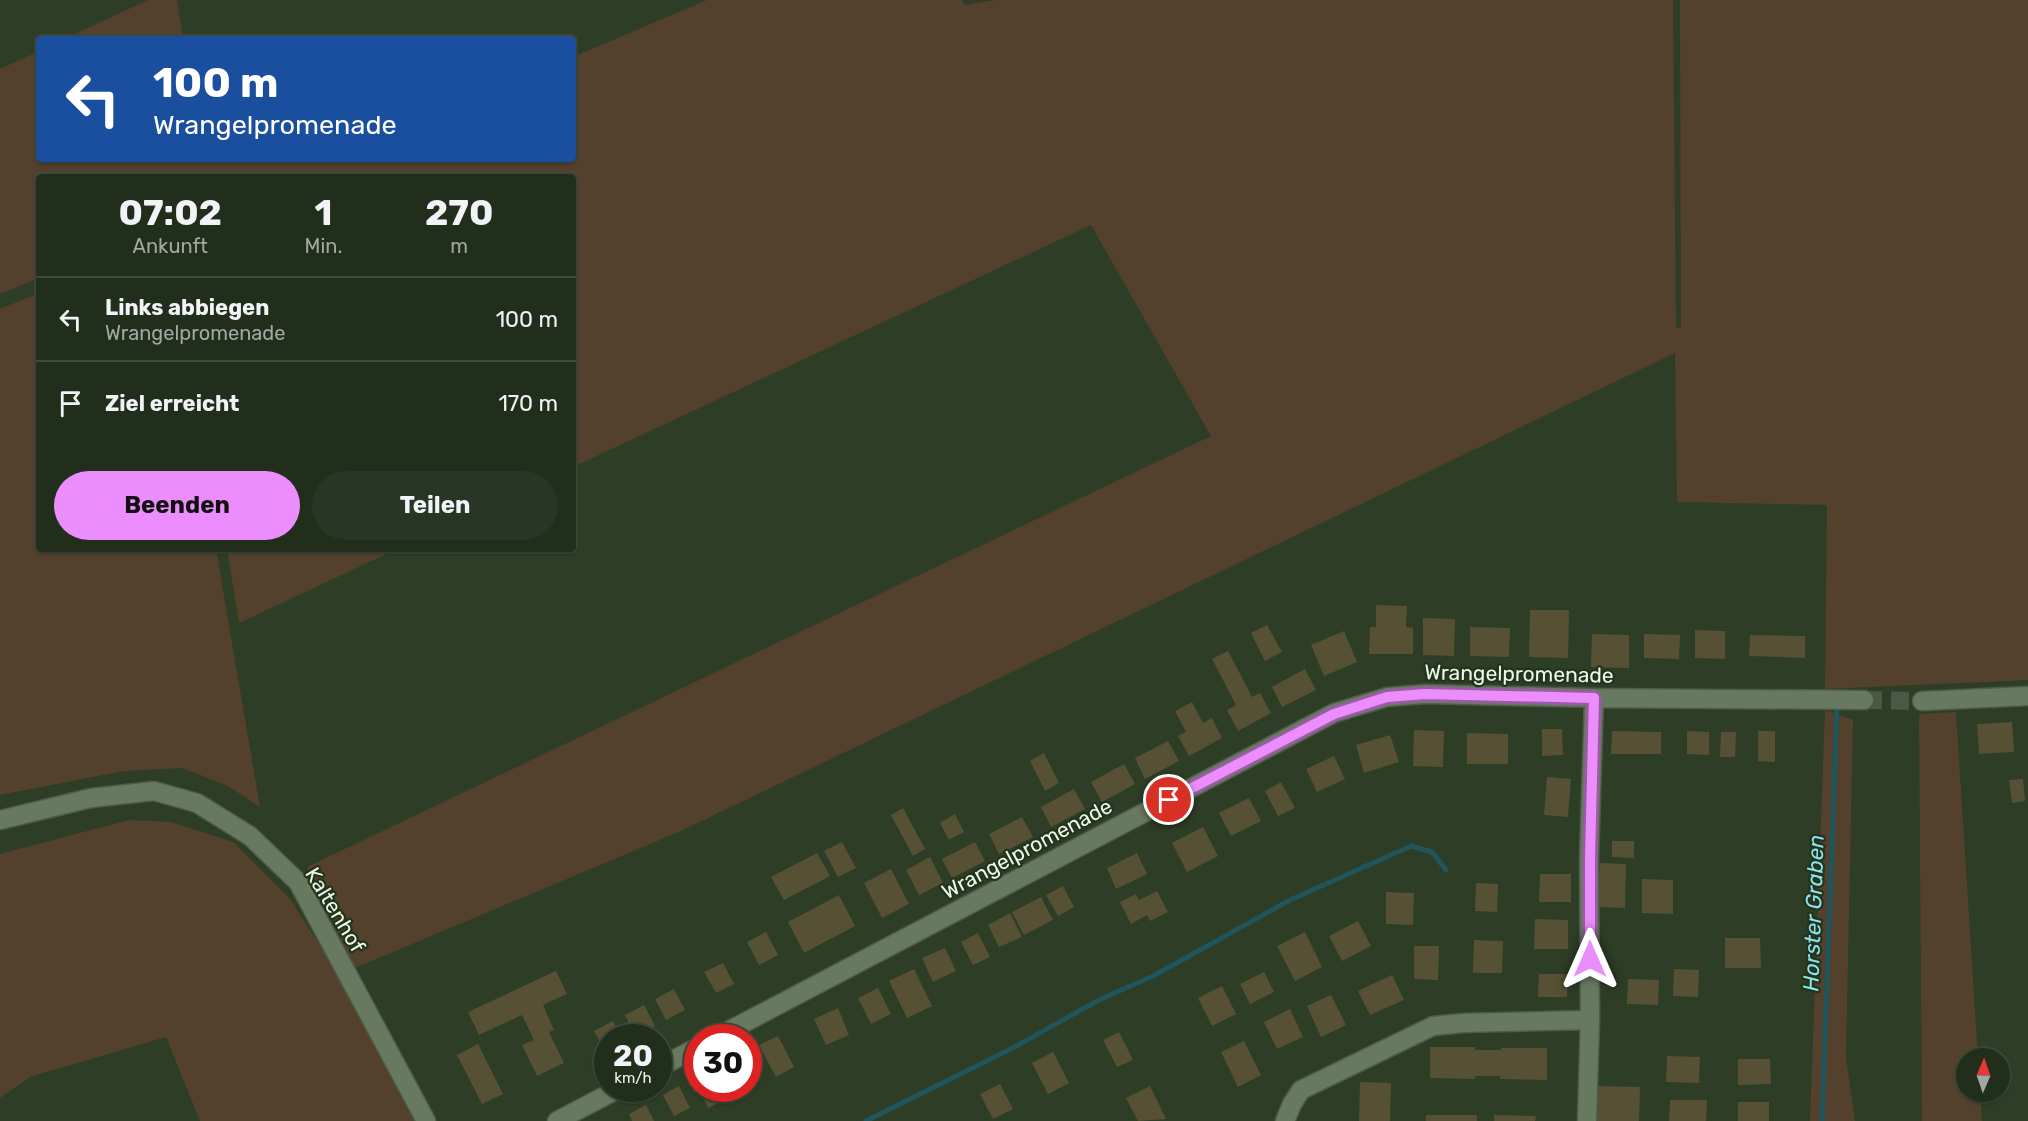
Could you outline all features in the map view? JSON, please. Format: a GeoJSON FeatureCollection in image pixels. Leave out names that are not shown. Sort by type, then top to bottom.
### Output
{"type":"FeatureCollection","features":[{"type":"Feature","properties":{"kind":"street","name":"Wrangelpromenade"},"geometry":{"type":"LineString","coordinates":[[742,1024],[1334,714],[1387,697],[1425,694],[1864,700]]}},
{"type":"Feature","properties":{"kind":"street"},"geometry":{"type":"LineString","coordinates":[[1922,700],[2028,696]]}},
{"type":"Feature","properties":{"kind":"street"},"geometry":{"type":"LineString","coordinates":[[1587,1121],[1594,698]]}},
{"type":"Feature","properties":{"kind":"street","name":"Kaltenhof"},"geometry":{"type":"LineString","coordinates":[[0,820],[91,798],[154,791],[197,803],[249,836],[298,882],[426,1121]]}},
{"type":"Feature","properties":{"kind":"street"},"geometry":{"type":"LineString","coordinates":[[1285,1121],[1300,1090],[1433,1026],[1463,1023],[1590,1020]]}},
{"type":"Feature","properties":{"kind":"street"},"geometry":{"type":"LineString","coordinates":[[557,1121],[594,1102]]}},
{"type":"Feature","properties":{"kind":"shaded area"},"geometry":{"type":"Polygon","coordinates":[[[148,0],[177,0],[183,36],[70,36],[148,0]]]}},
{"type":"Feature","properties":{"kind":"shaded area"},"geometry":{"type":"Polygon","coordinates":[[[707,0],[962,0],[964,5],[996,0],[1673,0],[1676,328],[1681,327],[1680,0],[2028,0],[2028,680],[1825,689],[1827,505],[1677,502],[1675,353],[681,831],[355,968],[307,867],[1211,436],[1091,225],[576,466],[576,174],[36,174],[36,279],[0,294],[0,69],[36,52],[36,162],[576,162],[576,56],[707,0]]]}},
{"type":"Feature","properties":{"kind":"shaded area"},"geometry":{"type":"Polygon","coordinates":[[[36,294],[36,552],[217,552],[260,807],[228,786],[183,768],[124,771],[0,795],[0,309],[36,294]]]}},
{"type":"Feature","properties":{"kind":"shaded area"},"geometry":{"type":"Polygon","coordinates":[[[227,552],[391,552],[239,623],[227,552]]]}},
{"type":"Feature","properties":{"kind":"shaded area"},"geometry":{"type":"Polygon","coordinates":[[[1825,710],[1853,720],[1846,1058],[1855,1121],[1810,1121],[1825,710]]]}},
{"type":"Feature","properties":{"kind":"shaded area"},"geometry":{"type":"Polygon","coordinates":[[[1956,712],[1977,1048],[1956,1048],[1956,1102],[1981,1102],[1982,1121],[1922,1121],[1919,714],[1956,712]]]}},
{"type":"Feature","properties":{"kind":"shaded area"},"geometry":{"type":"Polygon","coordinates":[[[129,820],[171,822],[233,842],[290,899],[339,975],[419,1121],[200,1121],[166,1037],[30,1077],[0,1098],[0,854],[129,820]]]}},
{"type":"Feature","properties":{"kind":"building"},"geometry":{"type":"Polygon","coordinates":[[[1376,605],[1407,606],[1406,627],[1413,628],[1413,654],[1369,654],[1370,627],[1376,627],[1376,605]]]}},
{"type":"Feature","properties":{"kind":"building"},"geometry":{"type":"Polygon","coordinates":[[[1530,610],[1569,610],[1568,658],[1529,657],[1530,610]]]}},
{"type":"Feature","properties":{"kind":"building"},"geometry":{"type":"Polygon","coordinates":[[[1423,618],[1455,619],[1454,656],[1423,655],[1423,618]]]}},
{"type":"Feature","properties":{"kind":"building"},"geometry":{"type":"Polygon","coordinates":[[[1267,625],[1282,652],[1265,661],[1251,633],[1267,625]]]}},
{"type":"Feature","properties":{"kind":"building"},"geometry":{"type":"Polygon","coordinates":[[[1470,627],[1510,628],[1509,657],[1470,656],[1470,627]]]}},
{"type":"Feature","properties":{"kind":"building"},"geometry":{"type":"Polygon","coordinates":[[[1695,630],[1725,631],[1725,659],[1695,658],[1695,630]]]}},
{"type":"Feature","properties":{"kind":"building"},"geometry":{"type":"Polygon","coordinates":[[[1344,631],[1357,662],[1324,676],[1311,645],[1344,631]]]}},
{"type":"Feature","properties":{"kind":"building"},"geometry":{"type":"Polygon","coordinates":[[[1592,634],[1629,635],[1629,668],[1591,667],[1592,634]]]}},
{"type":"Feature","properties":{"kind":"building"},"geometry":{"type":"Polygon","coordinates":[[[1644,634],[1680,635],[1679,659],[1644,658],[1644,634]]]}},
{"type":"Feature","properties":{"kind":"building"},"geometry":{"type":"Polygon","coordinates":[[[1750,635],[1805,636],[1805,658],[1749,656],[1750,635]]]}},
{"type":"Feature","properties":{"kind":"building"},"geometry":{"type":"Polygon","coordinates":[[[1228,651],[1252,697],[1260,693],[1271,713],[1238,731],[1227,710],[1236,705],[1212,659],[1228,651]]]}},
{"type":"Feature","properties":{"kind":"building"},"geometry":{"type":"Polygon","coordinates":[[[1305,669],[1316,690],[1282,707],[1272,687],[1305,669]]]}},
{"type":"Feature","properties":{"kind":"building"},"geometry":{"type":"Polygon","coordinates":[[[1192,702],[1203,723],[1212,718],[1222,738],[1189,756],[1178,736],[1186,732],[1175,711],[1192,702]]]}},
{"type":"Feature","properties":{"kind":"building"},"geometry":{"type":"Polygon","coordinates":[[[2012,722],[2014,752],[1979,754],[1977,724],[2012,722]]]}},
{"type":"Feature","properties":{"kind":"building"},"geometry":{"type":"Polygon","coordinates":[[[1542,729],[1562,729],[1563,755],[1542,756],[1542,729]]]}},
{"type":"Feature","properties":{"kind":"building"},"geometry":{"type":"Polygon","coordinates":[[[1414,730],[1444,731],[1443,767],[1413,766],[1414,730]]]}},
{"type":"Feature","properties":{"kind":"building"},"geometry":{"type":"Polygon","coordinates":[[[1612,731],[1661,732],[1661,754],[1611,754],[1612,731]]]}},
{"type":"Feature","properties":{"kind":"building"},"geometry":{"type":"Polygon","coordinates":[[[1687,731],[1709,732],[1709,755],[1687,754],[1687,731]]]}},
{"type":"Feature","properties":{"kind":"building"},"geometry":{"type":"Polygon","coordinates":[[[1758,731],[1775,731],[1775,762],[1758,761],[1758,731]]]}},
{"type":"Feature","properties":{"kind":"building"},"geometry":{"type":"Polygon","coordinates":[[[1721,732],[1736,732],[1735,757],[1720,757],[1721,732]]]}},
{"type":"Feature","properties":{"kind":"building"},"geometry":{"type":"Polygon","coordinates":[[[1467,733],[1508,734],[1508,764],[1467,764],[1467,733]]]}},
{"type":"Feature","properties":{"kind":"building"},"geometry":{"type":"Polygon","coordinates":[[[1390,735],[1399,762],[1364,773],[1356,745],[1390,735]]]}},
{"type":"Feature","properties":{"kind":"building"},"geometry":{"type":"Polygon","coordinates":[[[1168,741],[1179,761],[1145,779],[1135,758],[1168,741]]]}},
{"type":"Feature","properties":{"kind":"building"},"geometry":{"type":"Polygon","coordinates":[[[1044,753],[1059,783],[1045,791],[1030,761],[1044,753]]]}},
{"type":"Feature","properties":{"kind":"building"},"geometry":{"type":"Polygon","coordinates":[[[1334,756],[1345,779],[1317,792],[1306,769],[1334,756]]]}},
{"type":"Feature","properties":{"kind":"building"},"geometry":{"type":"Polygon","coordinates":[[[1124,764],[1135,784],[1102,802],[1091,782],[1124,764]]]}},
{"type":"Feature","properties":{"kind":"building"},"geometry":{"type":"Polygon","coordinates":[[[1547,777],[1571,779],[1568,817],[1544,815],[1547,777]]]}},
{"type":"Feature","properties":{"kind":"building"},"geometry":{"type":"Polygon","coordinates":[[[2023,779],[2025,801],[2012,803],[2009,780],[2023,779]]]}},
{"type":"Feature","properties":{"kind":"building"},"geometry":{"type":"Polygon","coordinates":[[[1281,782],[1295,808],[1278,816],[1265,791],[1281,782]]]}},
{"type":"Feature","properties":{"kind":"building"},"geometry":{"type":"Polygon","coordinates":[[[1074,789],[1085,809],[1051,827],[1041,807],[1074,789]]]}},
{"type":"Feature","properties":{"kind":"building"},"geometry":{"type":"Polygon","coordinates":[[[1249,798],[1261,821],[1231,836],[1219,813],[1249,798]]]}},
{"type":"Feature","properties":{"kind":"building"},"geometry":{"type":"Polygon","coordinates":[[[903,808],[925,849],[913,856],[891,815],[903,808]]]}},
{"type":"Feature","properties":{"kind":"building"},"geometry":{"type":"Polygon","coordinates":[[[955,814],[964,832],[949,840],[940,823],[955,814]]]}},
{"type":"Feature","properties":{"kind":"building"},"geometry":{"type":"Polygon","coordinates":[[[1022,817],[1033,837],[999,854],[989,834],[1022,817]]]}},
{"type":"Feature","properties":{"kind":"building"},"geometry":{"type":"Polygon","coordinates":[[[1203,827],[1218,856],[1187,872],[1172,843],[1203,827]]]}},
{"type":"Feature","properties":{"kind":"building"},"geometry":{"type":"Polygon","coordinates":[[[1612,841],[1634,841],[1634,858],[1612,857],[1612,841]]]}},
{"type":"Feature","properties":{"kind":"building"},"geometry":{"type":"Polygon","coordinates":[[[842,842],[856,868],[838,877],[824,851],[842,842]]]}},
{"type":"Feature","properties":{"kind":"building"},"geometry":{"type":"Polygon","coordinates":[[[975,842],[985,861],[952,878],[942,859],[975,842]]]}},
{"type":"Feature","properties":{"kind":"building"},"geometry":{"type":"Polygon","coordinates":[[[817,853],[830,876],[784,900],[771,877],[817,853]]]}},
{"type":"Feature","properties":{"kind":"building"},"geometry":{"type":"Polygon","coordinates":[[[1137,853],[1147,874],[1116,889],[1107,868],[1137,853]]]}},
{"type":"Feature","properties":{"kind":"building"},"geometry":{"type":"Polygon","coordinates":[[[930,857],[943,883],[919,895],[906,870],[930,857]]]}},
{"type":"Feature","properties":{"kind":"building"},"geometry":{"type":"Polygon","coordinates":[[[1600,863],[1626,864],[1625,908],[1598,907],[1600,863]]]}},
{"type":"Feature","properties":{"kind":"building"},"geometry":{"type":"Polygon","coordinates":[[[891,869],[909,904],[882,918],[864,883],[891,869]]]}},
{"type":"Feature","properties":{"kind":"building"},"geometry":{"type":"Polygon","coordinates":[[[1540,874],[1571,874],[1571,902],[1539,902],[1540,874]]]}},
{"type":"Feature","properties":{"kind":"building"},"geometry":{"type":"Polygon","coordinates":[[[1642,879],[1673,880],[1673,914],[1642,913],[1642,879]]]}},
{"type":"Feature","properties":{"kind":"building"},"geometry":{"type":"Polygon","coordinates":[[[1476,883],[1498,884],[1497,912],[1475,911],[1476,883]]]}},
{"type":"Feature","properties":{"kind":"building"},"geometry":{"type":"Polygon","coordinates":[[[1063,886],[1074,907],[1058,916],[1046,895],[1063,886]]]}},
{"type":"Feature","properties":{"kind":"building"},"geometry":{"type":"Polygon","coordinates":[[[1157,891],[1168,912],[1150,921],[1147,915],[1131,924],[1120,902],[1136,894],[1139,900],[1157,891]]]}},
{"type":"Feature","properties":{"kind":"building"},"geometry":{"type":"Polygon","coordinates":[[[1386,892],[1414,893],[1413,925],[1386,924],[1386,892]]]}},
{"type":"Feature","properties":{"kind":"building"},"geometry":{"type":"Polygon","coordinates":[[[839,895],[855,926],[804,953],[788,922],[839,895]]]}},
{"type":"Feature","properties":{"kind":"building"},"geometry":{"type":"Polygon","coordinates":[[[1041,897],[1053,920],[1024,935],[1012,912],[1041,897]]]}},
{"type":"Feature","properties":{"kind":"building"},"geometry":{"type":"Polygon","coordinates":[[[1010,913],[1022,937],[999,947],[988,925],[1010,913]]]}},
{"type":"Feature","properties":{"kind":"building"},"geometry":{"type":"Polygon","coordinates":[[[1535,919],[1568,920],[1568,949],[1534,949],[1535,919]]]}},
{"type":"Feature","properties":{"kind":"building"},"geometry":{"type":"Polygon","coordinates":[[[1358,921],[1371,946],[1342,961],[1329,936],[1358,921]]]}},
{"type":"Feature","properties":{"kind":"building"},"geometry":{"type":"Polygon","coordinates":[[[766,932],[778,955],[759,965],[747,942],[766,932]]]}},
{"type":"Feature","properties":{"kind":"building"},"geometry":{"type":"Polygon","coordinates":[[[1305,932],[1322,967],[1295,981],[1277,946],[1305,932]]]}},
{"type":"Feature","properties":{"kind":"building"},"geometry":{"type":"Polygon","coordinates":[[[978,933],[990,957],[973,965],[961,942],[978,933]]]}},
{"type":"Feature","properties":{"kind":"building"},"geometry":{"type":"Polygon","coordinates":[[[1725,938],[1760,938],[1761,968],[1725,968],[1725,938]]]}},
{"type":"Feature","properties":{"kind":"building"},"geometry":{"type":"Polygon","coordinates":[[[1474,940],[1503,941],[1502,973],[1473,973],[1474,940]]]}},
{"type":"Feature","properties":{"kind":"building"},"geometry":{"type":"Polygon","coordinates":[[[1414,946],[1439,946],[1438,980],[1414,979],[1414,946]]]}},
{"type":"Feature","properties":{"kind":"building"},"geometry":{"type":"Polygon","coordinates":[[[945,948],[956,971],[933,982],[922,958],[945,948]]]}},
{"type":"Feature","properties":{"kind":"building"},"geometry":{"type":"Polygon","coordinates":[[[723,963],[734,984],[716,993],[704,972],[723,963]]]}},
{"type":"Feature","properties":{"kind":"building"},"geometry":{"type":"Polygon","coordinates":[[[914,969],[932,1006],[907,1018],[889,981],[914,969]]]}},
{"type":"Feature","properties":{"kind":"building"},"geometry":{"type":"Polygon","coordinates":[[[1674,969],[1699,970],[1698,997],[1673,996],[1674,969]]]}},
{"type":"Feature","properties":{"kind":"building"},"geometry":{"type":"Polygon","coordinates":[[[556,971],[567,994],[543,1005],[554,1030],[549,1032],[564,1063],[537,1076],[522,1045],[534,1040],[522,1015],[479,1035],[468,1012],[556,971]]]}},
{"type":"Feature","properties":{"kind":"building"},"geometry":{"type":"Polygon","coordinates":[[[1264,972],[1274,992],[1250,1004],[1240,984],[1264,972]]]}},
{"type":"Feature","properties":{"kind":"building"},"geometry":{"type":"Polygon","coordinates":[[[1539,974],[1568,974],[1567,997],[1538,997],[1539,974]]]}},
{"type":"Feature","properties":{"kind":"building"},"geometry":{"type":"Polygon","coordinates":[[[1392,975],[1404,1000],[1370,1015],[1358,991],[1392,975]]]}},
{"type":"Feature","properties":{"kind":"building"},"geometry":{"type":"Polygon","coordinates":[[[1628,979],[1659,980],[1658,1005],[1627,1004],[1628,979]]]}},
{"type":"Feature","properties":{"kind":"building"},"geometry":{"type":"Polygon","coordinates":[[[1222,986],[1236,1014],[1212,1026],[1198,998],[1222,986]]]}},
{"type":"Feature","properties":{"kind":"building"},"geometry":{"type":"Polygon","coordinates":[[[878,988],[891,1014],[871,1024],[858,998],[878,988]]]}},
{"type":"Feature","properties":{"kind":"building"},"geometry":{"type":"Polygon","coordinates":[[[674,989],[685,1010],[666,1020],[655,999],[674,989]]]}},
{"type":"Feature","properties":{"kind":"building"},"geometry":{"type":"Polygon","coordinates":[[[1331,995],[1346,1025],[1321,1037],[1307,1006],[1331,995]]]}},
{"type":"Feature","properties":{"kind":"building"},"geometry":{"type":"Polygon","coordinates":[[[644,1005],[654,1024],[630,1024],[625,1015],[644,1005]]]}},
{"type":"Feature","properties":{"kind":"building"},"geometry":{"type":"Polygon","coordinates":[[[838,1008],[849,1035],[826,1045],[814,1019],[838,1008]]]}},
{"type":"Feature","properties":{"kind":"building"},"geometry":{"type":"Polygon","coordinates":[[[1290,1009],[1303,1037],[1277,1049],[1264,1022],[1290,1009]]]}},
{"type":"Feature","properties":{"kind":"building"},"geometry":{"type":"Polygon","coordinates":[[[1119,1032],[1133,1060],[1117,1067],[1103,1040],[1119,1032]]]}},
{"type":"Feature","properties":{"kind":"building"},"geometry":{"type":"Polygon","coordinates":[[[778,1036],[794,1067],[776,1077],[762,1051],[762,1044],[778,1036]]]}},
{"type":"Feature","properties":{"kind":"building"},"geometry":{"type":"Polygon","coordinates":[[[1244,1041],[1261,1075],[1238,1087],[1221,1052],[1244,1041]]]}},
{"type":"Feature","properties":{"kind":"building"},"geometry":{"type":"Polygon","coordinates":[[[478,1044],[503,1094],[482,1104],[457,1055],[478,1044]]]}},
{"type":"Feature","properties":{"kind":"building"},"geometry":{"type":"Polygon","coordinates":[[[1430,1047],[1475,1047],[1475,1050],[1547,1048],[1547,1080],[1500,1079],[1500,1076],[1475,1076],[1475,1079],[1430,1078],[1430,1047]]]}},
{"type":"Feature","properties":{"kind":"building"},"geometry":{"type":"Polygon","coordinates":[[[1053,1052],[1069,1083],[1048,1094],[1032,1063],[1053,1052]]]}},
{"type":"Feature","properties":{"kind":"building"},"geometry":{"type":"Polygon","coordinates":[[[1667,1056],[1700,1057],[1699,1083],[1666,1082],[1667,1056]]]}},
{"type":"Feature","properties":{"kind":"building"},"geometry":{"type":"Polygon","coordinates":[[[1738,1059],[1770,1059],[1771,1084],[1738,1085],[1738,1059]]]}},
{"type":"Feature","properties":{"kind":"building"},"geometry":{"type":"Polygon","coordinates":[[[1360,1082],[1391,1083],[1390,1121],[1359,1121],[1360,1082]]]}},
{"type":"Feature","properties":{"kind":"building"},"geometry":{"type":"Polygon","coordinates":[[[1000,1084],[1013,1109],[993,1119],[980,1094],[1000,1084]]]}},
{"type":"Feature","properties":{"kind":"building"},"geometry":{"type":"Polygon","coordinates":[[[679,1086],[684,1102],[687,1102],[690,1108],[674,1116],[667,1102],[672,1102],[672,1090],[679,1086]]]}},
{"type":"Feature","properties":{"kind":"building"},"geometry":{"type":"Polygon","coordinates":[[[1150,1086],[1166,1119],[1138,1121],[1126,1098],[1150,1086]]]}},
{"type":"Feature","properties":{"kind":"building"},"geometry":{"type":"Polygon","coordinates":[[[1595,1086],[1640,1087],[1639,1121],[1594,1121],[1595,1086]]]}},
{"type":"Feature","properties":{"kind":"building"},"geometry":{"type":"Polygon","coordinates":[[[1670,1100],[1707,1100],[1706,1121],[1669,1121],[1670,1100]]]}},
{"type":"Feature","properties":{"kind":"building"},"geometry":{"type":"Polygon","coordinates":[[[705,1102],[720,1102],[708,1108],[705,1102]]]}},
{"type":"Feature","properties":{"kind":"building"},"geometry":{"type":"Polygon","coordinates":[[[1738,1102],[1769,1102],[1769,1121],[1738,1121],[1738,1102]]]}},
{"type":"Feature","properties":{"kind":"building"},"geometry":{"type":"Polygon","coordinates":[[[646,1105],[654,1121],[632,1121],[629,1114],[646,1105]]]}},
{"type":"Feature","properties":{"kind":"building"},"geometry":{"type":"Polygon","coordinates":[[[1426,1115],[1477,1115],[1477,1121],[1426,1121],[1426,1115]]]}},
{"type":"Feature","properties":{"kind":"building"},"geometry":{"type":"Polygon","coordinates":[[[1494,1115],[1536,1116],[1535,1121],[1494,1121],[1494,1115]]]}},
{"type":"Feature","properties":{"kind":"waterway","name":"Horster Graben"},"geometry":{"type":"LineString","coordinates":[[1822,1121],[1837,707]]}},
{"type":"Feature","properties":{"kind":"waterway"},"geometry":{"type":"LineString","coordinates":[[866,1121],[1009,1050],[1099,1000],[1155,975],[1290,900],[1411,846],[1432,852],[1446,870]]}},
{"type":"Feature","properties":{"kind":"tunnel"},"geometry":{"type":"LineString","coordinates":[[1864,700],[1922,701]]}},
{"type":"Feature","properties":{"kind":"route"},"geometry":{"type":"LineString","coordinates":[[1169,800],[1334,714],[1387,697],[1425,694],[1594,698],[1590,959]]}}]}
